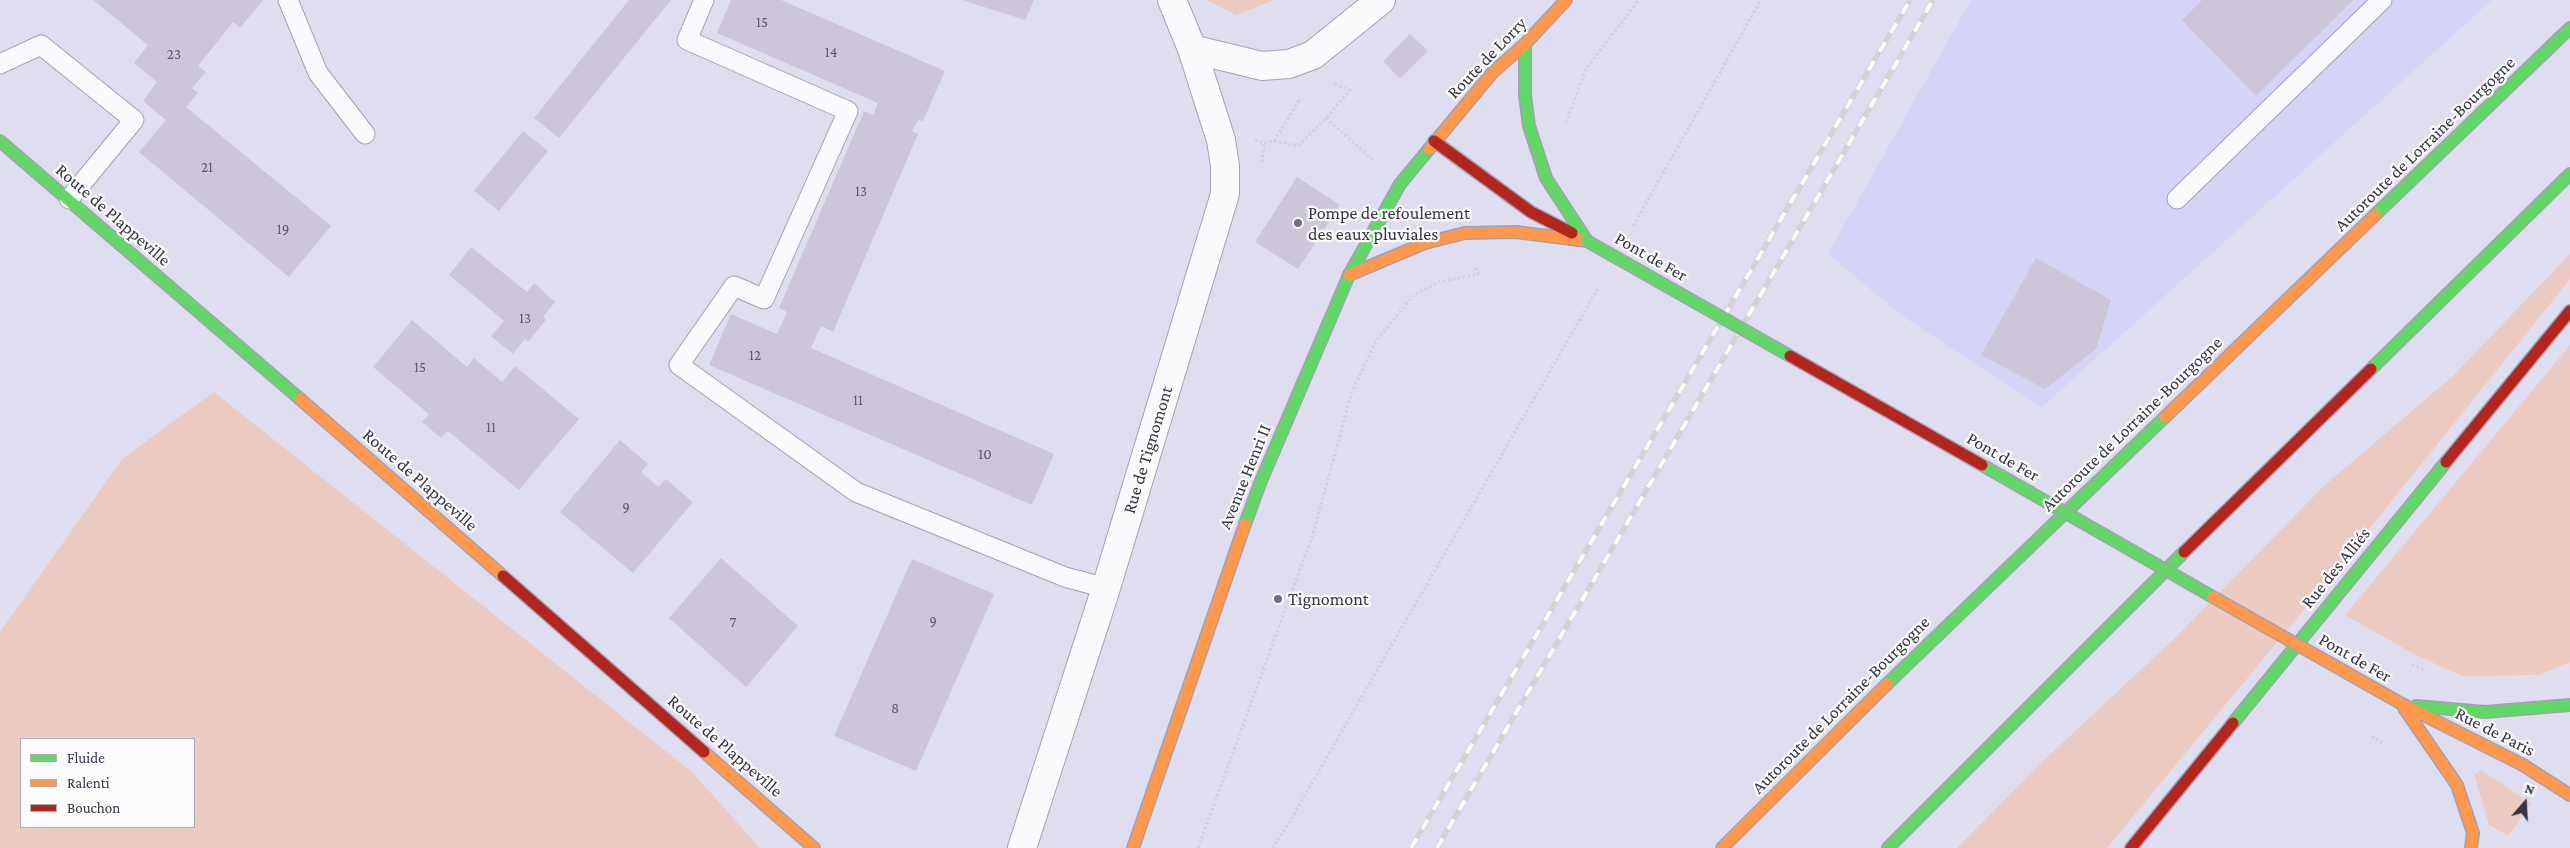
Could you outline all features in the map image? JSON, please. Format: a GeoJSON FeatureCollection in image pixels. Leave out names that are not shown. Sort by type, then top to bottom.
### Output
{"type":"FeatureCollection","features":[{"type":"Feature","properties":{"kind":"main road","name":"Route de Lorry"},"geometry":{"type":"LineString","coordinates":[[1434,141],[1493,72],[1525,44],[1566,0]]}},
{"type":"Feature","properties":{"kind":"main road","name":"Autoroute de Lorraine-Bourgogne"},"geometry":{"type":"LineString","coordinates":[[1722,848],[1910,661],[2570,28]]}},
{"type":"Feature","properties":{"kind":"main road"},"geometry":{"type":"LineString","coordinates":[[1525,44],[1525,95],[1529,126],[1546,178],[1587,241]]}},
{"type":"Feature","properties":{"kind":"main road","name":"Route de Plappeville"},"geometry":{"type":"LineString","coordinates":[[0,141],[814,848]]}},
{"type":"Feature","properties":{"kind":"main road","name":"Avenue Henri II"},"geometry":{"type":"LineString","coordinates":[[1133,848],[1225,578],[1261,481],[1349,275],[1400,184],[1434,141]]}},
{"type":"Feature","properties":{"kind":"main road","name":"Pont de Fer"},"geometry":{"type":"LineString","coordinates":[[1434,141],[1532,212],[1587,241],[2402,704]]}},
{"type":"Feature","properties":{"kind":"main road"},"geometry":{"type":"LineString","coordinates":[[1888,848],[2042,691],[2570,174]]}},
{"type":"Feature","properties":{"kind":"main road"},"geometry":{"type":"LineString","coordinates":[[1349,275],[1425,243],[1465,233],[1516,232],[1587,241]]}},
{"type":"Feature","properties":{"kind":"main road","name":"Rue des Alliés"},"geometry":{"type":"LineString","coordinates":[[2131,848],[2570,311]]}},
{"type":"Feature","properties":{"kind":"main road"},"geometry":{"type":"LineString","coordinates":[[2402,704],[2485,712],[2570,705]]}},
{"type":"Feature","properties":{"kind":"main road"},"geometry":{"type":"LineString","coordinates":[[2402,704],[2457,785],[2473,832],[2471,848]]}},
{"type":"Feature","properties":{"kind":"main road","name":"Rue de Paris"},"geometry":{"type":"LineString","coordinates":[[2402,704],[2523,766],[2570,795]]}},
{"type":"Feature","properties":{"kind":"street","name":"Rue de Tignomont"},"geometry":{"type":"LineString","coordinates":[[1022,848],[1106,588],[1224,194],[1225,166],[1221,140],[1192,49],[1172,0]]}},
{"type":"Feature","properties":{"kind":"street"},"geometry":{"type":"LineString","coordinates":[[1192,49],[1262,66],[1289,64],[1313,55],[1380,0]]}},
{"type":"Feature","properties":{"kind":"lane"},"geometry":{"type":"LineString","coordinates":[[288,0],[318,74],[364,134]]}},
{"type":"Feature","properties":{"kind":"lane"},"geometry":{"type":"LineString","coordinates":[[704,0],[687,40],[848,111],[764,299],[734,286],[679,365],[856,492],[1065,577],[1106,588]]}},
{"type":"Feature","properties":{"kind":"lane"},"geometry":{"type":"LineString","coordinates":[[2177,199],[2382,0]]}},
{"type":"Feature","properties":{"kind":"lane"},"geometry":{"type":"LineString","coordinates":[[0,64],[41,45],[134,120],[69,200]]}},
{"type":"Feature","properties":{"kind":"path"},"geometry":{"type":"LineString","coordinates":[[1565,127],[1586,69],[1639,0]]}},
{"type":"Feature","properties":{"kind":"path"},"geometry":{"type":"LineString","coordinates":[[1630,232],[1761,0]]}},
{"type":"Feature","properties":{"kind":"path"},"geometry":{"type":"LineString","coordinates":[[1274,141],[1298,146],[1350,90]]}},
{"type":"Feature","properties":{"kind":"path"},"geometry":{"type":"LineString","coordinates":[[1326,118],[1400,184]]}},
{"type":"Feature","properties":{"kind":"path"},"geometry":{"type":"LineString","coordinates":[[1198,848],[1313,534],[1352,391],[1376,341],[1413,296],[1440,282],[1478,274],[1474,260]]}},
{"type":"Feature","properties":{"kind":"path"},"geometry":{"type":"LineString","coordinates":[[1272,848],[1286,828],[1600,283]]}},
{"type":"Feature","properties":{"kind":"shaded area"},"geometry":{"type":"Polygon","coordinates":[[[1206,0],[1274,0],[1237,15],[1206,0]]]}},
{"type":"Feature","properties":{"kind":"shaded area"},"geometry":{"type":"Polygon","coordinates":[[[1971,0],[2492,0],[2041,408],[1901,315],[1828,254],[1971,0]]]}},
{"type":"Feature","properties":{"kind":"shaded area"},"geometry":{"type":"Polygon","coordinates":[[[2570,254],[2570,279],[2321,589],[2107,848],[1957,848],[2043,761],[2174,639],[2325,485],[2453,376],[2570,254]]]}},
{"type":"Feature","properties":{"kind":"shaded area"},"geometry":{"type":"Polygon","coordinates":[[[2570,345],[2570,662],[2538,675],[2462,676],[2416,655],[2345,615],[2570,345]]]}},
{"type":"Feature","properties":{"kind":"shaded area"},"geometry":{"type":"Polygon","coordinates":[[[214,392],[692,772],[760,848],[0,848],[0,632],[122,459],[214,392]]]}},
{"type":"Feature","properties":{"kind":"shaded area"},"geometry":{"type":"Polygon","coordinates":[[[2481,770],[2531,803],[2510,834],[2507,835],[2489,825],[2474,774],[2481,770]]]}},
{"type":"Feature","properties":{"kind":"building"},"geometry":{"type":"Polygon","coordinates":[[[93,0],[263,0],[240,28],[233,22],[198,66],[206,72],[192,88],[198,93],[186,107],[331,226],[289,277],[139,152],[166,120],[143,101],[157,82],[134,63],[148,45],[93,0]]]}},
{"type":"Feature","properties":{"kind":"building"},"geometry":{"type":"Polygon","coordinates":[[[629,0],[671,0],[559,138],[534,118],[629,0]]]}},
{"type":"Feature","properties":{"kind":"building"},"geometry":{"type":"Polygon","coordinates":[[[731,0],[781,0],[945,71],[923,121],[918,120],[912,131],[918,134],[833,332],[821,326],[811,348],[1054,454],[1032,505],[709,365],[731,314],[777,334],[787,312],[779,308],[864,111],[873,115],[878,103],[717,33],[731,0]]]}},
{"type":"Feature","properties":{"kind":"building"},"geometry":{"type":"Polygon","coordinates":[[[962,0],[1034,0],[1025,20],[962,0]]]}},
{"type":"Feature","properties":{"kind":"building"},"geometry":{"type":"Polygon","coordinates":[[[2202,0],[2353,0],[2256,96],[2182,20],[2202,0]]]}},
{"type":"Feature","properties":{"kind":"building"},"geometry":{"type":"Polygon","coordinates":[[[1410,34],[1428,51],[1400,79],[1383,61],[1410,34]]]}},
{"type":"Feature","properties":{"kind":"building"},"geometry":{"type":"Polygon","coordinates":[[[523,131],[548,151],[499,211],[474,191],[523,131]]]}},
{"type":"Feature","properties":{"kind":"building","name":"Pompe de refoulement des eaux pluviales"},"geometry":{"type":"Polygon","coordinates":[[[1297,177],[1340,205],[1298,269],[1255,242],[1297,177]]]}},
{"type":"Feature","properties":{"kind":"building"},"geometry":{"type":"Polygon","coordinates":[[[471,247],[527,292],[534,283],[555,302],[543,317],[546,320],[528,342],[525,339],[513,354],[491,336],[504,321],[449,275],[471,247]]]}},
{"type":"Feature","properties":{"kind":"building"},"geometry":{"type":"Polygon","coordinates":[[[2036,258],[2111,300],[2096,349],[2045,389],[1981,355],[2036,258]]]}},
{"type":"Feature","properties":{"kind":"building"},"geometry":{"type":"Polygon","coordinates":[[[412,320],[467,367],[474,358],[502,382],[515,366],[579,419],[519,490],[448,431],[441,438],[422,422],[429,414],[373,367],[412,320]]]}},
{"type":"Feature","properties":{"kind":"building"},"geometry":{"type":"Polygon","coordinates":[[[620,440],[648,464],[641,472],[658,487],[666,479],[693,502],[633,573],[560,512],[620,440]]]}},
{"type":"Feature","properties":{"kind":"building"},"geometry":{"type":"Polygon","coordinates":[[[721,558],[798,626],[746,687],[669,618],[721,558]]]}},
{"type":"Feature","properties":{"kind":"building"},"geometry":{"type":"Polygon","coordinates":[[[912,559],[994,594],[916,771],[834,736],[912,559]]]}},
{"type":"Feature","properties":{"kind":"railway"},"geometry":{"type":"LineString","coordinates":[[1411,848],[1910,0]]}},
{"type":"Feature","properties":{"kind":"railway"},"geometry":{"type":"LineString","coordinates":[[1437,848],[1933,0]]}},
{"type":"Feature","properties":{"kind":"traffic: fast"},"geometry":{"type":"LineString","coordinates":[[2375,215],[2570,28]]}},
{"type":"Feature","properties":{"kind":"traffic: fast"},"geometry":{"type":"LineString","coordinates":[[1525,44],[1525,95],[1529,126],[1546,178],[1587,241]]}},
{"type":"Feature","properties":{"kind":"traffic: fast"},"geometry":{"type":"LineString","coordinates":[[0,141],[300,399]]}},
{"type":"Feature","properties":{"kind":"traffic: fast"},"geometry":{"type":"LineString","coordinates":[[1245,524],[1261,481],[1349,275],[1400,184],[1429,149]]}},
{"type":"Feature","properties":{"kind":"traffic: fast"},"geometry":{"type":"LineString","coordinates":[[2371,369],[2570,174]]}},
{"type":"Feature","properties":{"kind":"traffic: fast"},"geometry":{"type":"LineString","coordinates":[[1587,241],[1790,356]]}},
{"type":"Feature","properties":{"kind":"traffic: fast"},"geometry":{"type":"LineString","coordinates":[[1887,684],[2165,417]]}},
{"type":"Feature","properties":{"kind":"traffic: fast"},"geometry":{"type":"LineString","coordinates":[[2233,723],[2446,462]]}},
{"type":"Feature","properties":{"kind":"traffic: fast"},"geometry":{"type":"LineString","coordinates":[[1982,465],[2213,597]]}},
{"type":"Feature","properties":{"kind":"traffic: fast"},"geometry":{"type":"LineString","coordinates":[[1888,848],[2184,552]]}},
{"type":"Feature","properties":{"kind":"traffic: fast"},"geometry":{"type":"LineString","coordinates":[[2416,706],[2485,712],[2570,705]]}},
{"type":"Feature","properties":{"kind":"traffic: slow"},"geometry":{"type":"LineString","coordinates":[[1429,149],[1493,72],[1525,44],[1566,0]]}},
{"type":"Feature","properties":{"kind":"traffic: slow"},"geometry":{"type":"LineString","coordinates":[[2165,417],[2375,215]]}},
{"type":"Feature","properties":{"kind":"traffic: slow"},"geometry":{"type":"LineString","coordinates":[[1349,275],[1425,243],[1465,233],[1516,232],[1587,241]]}},
{"type":"Feature","properties":{"kind":"traffic: slow"},"geometry":{"type":"LineString","coordinates":[[300,399],[503,576]]}},
{"type":"Feature","properties":{"kind":"traffic: slow"},"geometry":{"type":"LineString","coordinates":[[1133,848],[1245,524]]}},
{"type":"Feature","properties":{"kind":"traffic: slow"},"geometry":{"type":"LineString","coordinates":[[2213,597],[2402,704]]}},
{"type":"Feature","properties":{"kind":"traffic: slow"},"geometry":{"type":"LineString","coordinates":[[1722,848],[1887,684]]}},
{"type":"Feature","properties":{"kind":"traffic: slow"},"geometry":{"type":"LineString","coordinates":[[2402,704],[2523,765],[2570,795]]}},
{"type":"Feature","properties":{"kind":"traffic: slow"},"geometry":{"type":"LineString","coordinates":[[2404,708],[2457,785],[2473,833],[2471,848]]}},
{"type":"Feature","properties":{"kind":"traffic: slow"},"geometry":{"type":"LineString","coordinates":[[704,752],[814,848]]}},
{"type":"Feature","properties":{"kind":"traffic: jam"},"geometry":{"type":"LineString","coordinates":[[1434,141],[1531,212],[1572,233]]}},
{"type":"Feature","properties":{"kind":"traffic: jam"},"geometry":{"type":"LineString","coordinates":[[2446,462],[2570,311]]}},
{"type":"Feature","properties":{"kind":"traffic: jam"},"geometry":{"type":"LineString","coordinates":[[1790,356],[1982,465]]}},
{"type":"Feature","properties":{"kind":"traffic: jam"},"geometry":{"type":"LineString","coordinates":[[2184,552],[2371,369]]}},
{"type":"Feature","properties":{"kind":"traffic: jam"},"geometry":{"type":"LineString","coordinates":[[503,576],[704,752]]}},
{"type":"Feature","properties":{"kind":"traffic: jam"},"geometry":{"type":"LineString","coordinates":[[2131,848],[2233,723]]}},
{"type":"Feature","properties":{"kind":"place","name":"Pompe de refoulement des eaux pluviales"},"geometry":{"type":"Point","coordinates":[1298,223]}},
{"type":"Feature","properties":{"kind":"place","name":"Tignomont"},"geometry":{"type":"Point","coordinates":[1278,599]}}]}
